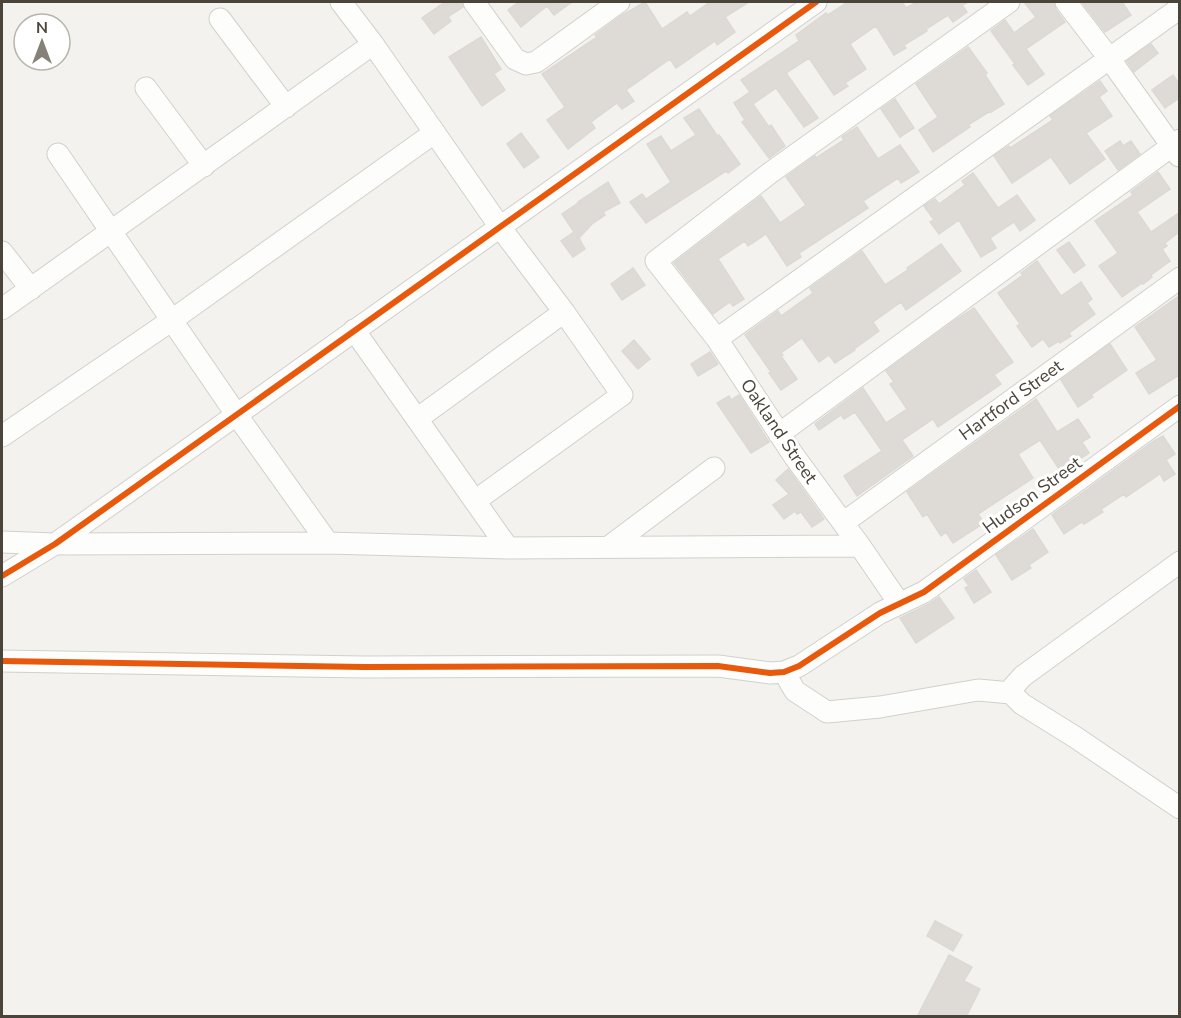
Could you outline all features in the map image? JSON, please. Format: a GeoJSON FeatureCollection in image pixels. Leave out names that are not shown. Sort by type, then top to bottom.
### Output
{"type":"FeatureCollection","features":[{"type":"Feature","properties":{"kind":"street"},"geometry":{"type":"LineString","coordinates":[[341,2],[622,395],[475,501]]}},
{"type":"Feature","properties":{"kind":"street"},"geometry":{"type":"LineString","coordinates":[[474,2],[515,59],[526,64],[536,62],[619,2]]}},
{"type":"Feature","properties":{"kind":"street"},"geometry":{"type":"LineString","coordinates":[[2,576],[55,544],[816,2]]}},
{"type":"Feature","properties":{"kind":"street","name":"Oakland Street"},"geometry":{"type":"LineString","coordinates":[[899,603],[794,456],[717,339],[656,261],[770,173],[1009,2]]}},
{"type":"Feature","properties":{"kind":"street"},"geometry":{"type":"LineString","coordinates":[[779,434],[1177,148],[1066,2]]}},
{"type":"Feature","properties":{"kind":"street"},"geometry":{"type":"LineString","coordinates":[[717,339],[1179,8]]}},
{"type":"Feature","properties":{"kind":"street"},"geometry":{"type":"LineString","coordinates":[[220,19],[286,107]]}},
{"type":"Feature","properties":{"kind":"street"},"geometry":{"type":"LineString","coordinates":[[2,309],[373,44]]}},
{"type":"Feature","properties":{"kind":"street"},"geometry":{"type":"LineString","coordinates":[[146,88],[204,166]]}},
{"type":"Feature","properties":{"kind":"street"},"geometry":{"type":"LineString","coordinates":[[2,436],[172,320],[434,132]]}},
{"type":"Feature","properties":{"kind":"street"},"geometry":{"type":"LineString","coordinates":[[58,154],[236,414],[328,543]]}},
{"type":"Feature","properties":{"kind":"street"},"geometry":{"type":"LineString","coordinates":[[2,252],[31,289]]}},
{"type":"Feature","properties":{"kind":"street","name":"Hartford Street"},"geometry":{"type":"LineString","coordinates":[[843,523],[1179,278]]}},
{"type":"Feature","properties":{"kind":"street"},"geometry":{"type":"LineString","coordinates":[[417,419],[564,312]]}},
{"type":"Feature","properties":{"kind":"street"},"geometry":{"type":"LineString","coordinates":[[354,330],[508,548]]}},
{"type":"Feature","properties":{"kind":"street","name":"Hudson Street"},"geometry":{"type":"LineString","coordinates":[[784,672],[799,666],[880,613],[924,592],[1179,406]]}},
{"type":"Feature","properties":{"kind":"street"},"geometry":{"type":"LineString","coordinates":[[610,546],[714,468]]}},
{"type":"Feature","properties":{"kind":"street"},"geometry":{"type":"LineString","coordinates":[[2,542],[55,544],[328,543],[508,548],[860,546]]}},
{"type":"Feature","properties":{"kind":"street"},"geometry":{"type":"LineString","coordinates":[[1011,693],[1013,687],[1023,676],[1179,562]]}},
{"type":"Feature","properties":{"kind":"street"},"geometry":{"type":"LineString","coordinates":[[2,661],[364,667],[718,666],[770,673],[784,672],[795,691],[827,712],[880,707],[978,690],[1011,693],[1022,704],[1179,808]]}},
{"type":"Feature","properties":{"kind":"building"},"geometry":{"type":"Polygon","coordinates":[[[445,2],[462,2],[463,7],[448,17],[451,21],[434,34],[422,18],[445,2]]]}},
{"type":"Feature","properties":{"kind":"building"},"geometry":{"type":"Polygon","coordinates":[[[519,2],[572,2],[554,15],[547,6],[521,27],[508,10],[519,2]]]}},
{"type":"Feature","properties":{"kind":"building"},"geometry":{"type":"Polygon","coordinates":[[[645,2],[662,29],[687,12],[690,16],[710,2],[749,2],[725,17],[735,32],[717,45],[715,41],[676,68],[670,59],[626,90],[634,101],[622,109],[617,103],[591,122],[595,128],[568,149],[547,120],[565,107],[542,74],[597,37],[595,35],[621,16],[645,2]]]}},
{"type":"Feature","properties":{"kind":"building"},"geometry":{"type":"Polygon","coordinates":[[[848,2],[902,2],[906,8],[917,2],[968,2],[962,5],[967,12],[953,22],[948,15],[904,45],[906,48],[894,55],[876,26],[850,44],[866,69],[845,83],[848,86],[834,95],[809,58],[786,73],[818,118],[804,127],[776,88],[753,104],[785,146],[769,158],[742,122],[745,120],[734,103],[750,92],[741,80],[799,41],[796,35],[826,13],[828,15],[848,2]]]}},
{"type":"Feature","properties":{"kind":"building"},"geometry":{"type":"Polygon","coordinates":[[[1024,2],[1054,2],[1056,10],[1065,22],[1026,49],[1044,74],[1028,85],[991,31],[1005,20],[1014,33],[1036,17],[1024,2]]]}},
{"type":"Feature","properties":{"kind":"building"},"geometry":{"type":"Polygon","coordinates":[[[1082,2],[1122,2],[1131,15],[1105,32],[1082,2]]]}},
{"type":"Feature","properties":{"kind":"building"},"geometry":{"type":"Polygon","coordinates":[[[481,37],[501,69],[494,74],[505,90],[482,106],[449,57],[481,37]]]}},
{"type":"Feature","properties":{"kind":"building"},"geometry":{"type":"Polygon","coordinates":[[[1151,44],[1158,53],[1134,72],[1127,61],[1151,44]]]}},
{"type":"Feature","properties":{"kind":"building"},"geometry":{"type":"Polygon","coordinates":[[[968,47],[987,73],[985,75],[1004,104],[968,125],[970,127],[933,152],[919,130],[938,117],[916,84],[968,47]]]}},
{"type":"Feature","properties":{"kind":"building"},"geometry":{"type":"Polygon","coordinates":[[[1173,75],[1179,84],[1179,98],[1165,108],[1152,90],[1173,75]]]}},
{"type":"Feature","properties":{"kind":"building"},"geometry":{"type":"Polygon","coordinates":[[[1100,81],[1107,91],[1099,97],[1112,116],[1086,133],[1105,159],[1070,184],[1051,157],[1012,183],[994,156],[1053,120],[1050,116],[1100,81]]]}},
{"type":"Feature","properties":{"kind":"building"},"geometry":{"type":"Polygon","coordinates":[[[895,99],[914,128],[900,137],[881,109],[895,99]]]}},
{"type":"Feature","properties":{"kind":"building"},"geometry":{"type":"Polygon","coordinates":[[[699,109],[740,164],[646,223],[630,202],[642,194],[646,199],[671,182],[647,144],[661,136],[671,151],[696,135],[684,118],[699,109]]]}},
{"type":"Feature","properties":{"kind":"building"},"geometry":{"type":"Polygon","coordinates":[[[857,127],[878,159],[900,145],[919,172],[901,183],[898,178],[863,201],[868,208],[799,253],[801,257],[787,266],[766,234],[748,246],[745,241],[718,259],[744,299],[733,306],[730,302],[713,314],[674,263],[761,196],[780,223],[806,205],[786,177],[815,156],[816,158],[844,140],[842,137],[857,127]]]}},
{"type":"Feature","properties":{"kind":"building"},"geometry":{"type":"Polygon","coordinates":[[[521,133],[539,157],[524,168],[507,144],[521,133]]]}},
{"type":"Feature","properties":{"kind":"building"},"geometry":{"type":"Polygon","coordinates":[[[1120,141],[1123,146],[1131,141],[1140,154],[1118,170],[1105,151],[1120,141]]]}},
{"type":"Feature","properties":{"kind":"building"},"geometry":{"type":"Polygon","coordinates":[[[1158,172],[1170,189],[1137,212],[1151,232],[1179,213],[1179,232],[1165,243],[1167,246],[1162,249],[1170,261],[1143,284],[1122,297],[1099,266],[1118,253],[1095,221],[1133,195],[1131,192],[1158,172]]]}},
{"type":"Feature","properties":{"kind":"building"},"geometry":{"type":"Polygon","coordinates":[[[973,173],[998,208],[1017,195],[1035,220],[1020,231],[1014,222],[990,238],[996,248],[981,257],[959,220],[939,234],[930,222],[934,220],[924,206],[935,199],[939,204],[965,185],[962,181],[973,173]]]}},
{"type":"Feature","properties":{"kind":"building"},"geometry":{"type":"Polygon","coordinates":[[[608,182],[620,203],[603,212],[605,215],[592,224],[579,238],[585,249],[573,257],[561,241],[574,232],[562,214],[608,182]]]}},
{"type":"Feature","properties":{"kind":"building"},"geometry":{"type":"Polygon","coordinates":[[[1069,242],[1085,265],[1074,273],[1057,250],[1069,242]]]}},
{"type":"Feature","properties":{"kind":"building"},"geometry":{"type":"Polygon","coordinates":[[[941,244],[961,271],[906,310],[901,302],[873,322],[879,331],[835,363],[829,355],[819,362],[802,338],[781,353],[797,379],[781,390],[745,335],[778,311],[781,316],[813,293],[810,288],[862,251],[885,285],[941,244]]]}},
{"type":"Feature","properties":{"kind":"building"},"geometry":{"type":"Polygon","coordinates":[[[1037,261],[1061,296],[1081,282],[1092,299],[1087,303],[1095,314],[1069,333],[1071,336],[1049,347],[1043,339],[1032,347],[1017,326],[1020,324],[998,293],[1023,275],[1021,273],[1037,261]]]}},
{"type":"Feature","properties":{"kind":"building"},"geometry":{"type":"Polygon","coordinates":[[[633,268],[645,285],[622,300],[611,284],[633,268]]]}},
{"type":"Feature","properties":{"kind":"building"},"geometry":{"type":"Polygon","coordinates":[[[1179,296],[1179,375],[1149,394],[1136,373],[1157,360],[1135,327],[1179,296]]]}},
{"type":"Feature","properties":{"kind":"building"},"geometry":{"type":"Polygon","coordinates":[[[974,308],[1013,362],[994,375],[1001,384],[938,427],[933,419],[902,440],[913,456],[857,496],[844,476],[882,451],[855,412],[844,419],[841,415],[819,430],[815,424],[863,388],[886,423],[907,409],[890,384],[894,382],[886,371],[974,308]]]}},
{"type":"Feature","properties":{"kind":"building"},"geometry":{"type":"Polygon","coordinates":[[[634,340],[650,359],[638,369],[622,351],[634,340]]]}},
{"type":"Feature","properties":{"kind":"building"},"geometry":{"type":"Polygon","coordinates":[[[1110,344],[1127,370],[1078,407],[1061,380],[1110,344]]]}},
{"type":"Feature","properties":{"kind":"building"},"geometry":{"type":"Polygon","coordinates":[[[710,352],[718,364],[698,376],[691,364],[710,352]]]}},
{"type":"Feature","properties":{"kind":"building"},"geometry":{"type":"Polygon","coordinates":[[[739,395],[769,442],[751,453],[717,403],[729,396],[731,400],[739,395]]]}},
{"type":"Feature","properties":{"kind":"building"},"geometry":{"type":"Polygon","coordinates":[[[1036,399],[1057,432],[1078,419],[1090,437],[1082,442],[1089,453],[1072,464],[1074,467],[1063,475],[1040,440],[1018,454],[1033,478],[978,514],[984,523],[953,543],[946,532],[941,536],[927,514],[923,517],[907,492],[1036,399]]]}},
{"type":"Feature","properties":{"kind":"building"},"geometry":{"type":"Polygon","coordinates":[[[1163,436],[1175,454],[1166,460],[1175,474],[1164,481],[1160,474],[1126,497],[1124,494],[1101,509],[1103,512],[1084,524],[1082,522],[1064,534],[1052,515],[1163,436]]]}},
{"type":"Feature","properties":{"kind":"building"},"geometry":{"type":"Polygon","coordinates":[[[788,469],[824,519],[812,527],[801,512],[797,514],[795,511],[784,519],[773,505],[789,494],[776,480],[788,469]]]}},
{"type":"Feature","properties":{"kind":"building"},"geometry":{"type":"Polygon","coordinates":[[[1033,529],[1048,552],[1029,565],[1031,568],[1012,580],[996,555],[1033,529]]]}},
{"type":"Feature","properties":{"kind":"building"},"geometry":{"type":"Polygon","coordinates":[[[976,570],[991,592],[974,603],[965,588],[969,586],[964,579],[976,570]]]}},
{"type":"Feature","properties":{"kind":"building"},"geometry":{"type":"Polygon","coordinates":[[[939,597],[954,618],[916,643],[900,618],[939,597]]]}},
{"type":"Feature","properties":{"kind":"building"},"geometry":{"type":"Polygon","coordinates":[[[935,921],[962,935],[953,951],[927,936],[935,921]]]}},
{"type":"Feature","properties":{"kind":"building"},"geometry":{"type":"Polygon","coordinates":[[[949,955],[972,967],[964,981],[980,989],[966,1017],[917,1017],[949,955]]]}},
{"type":"Feature","properties":{"kind":"cycle path"},"geometry":{"type":"LineString","coordinates":[[2,576],[55,544],[816,2]]}},
{"type":"Feature","properties":{"kind":"cycle path"},"geometry":{"type":"LineString","coordinates":[[2,661],[364,667],[718,666],[770,673],[784,672],[799,666],[880,613],[924,592],[1180,406]]}}]}
